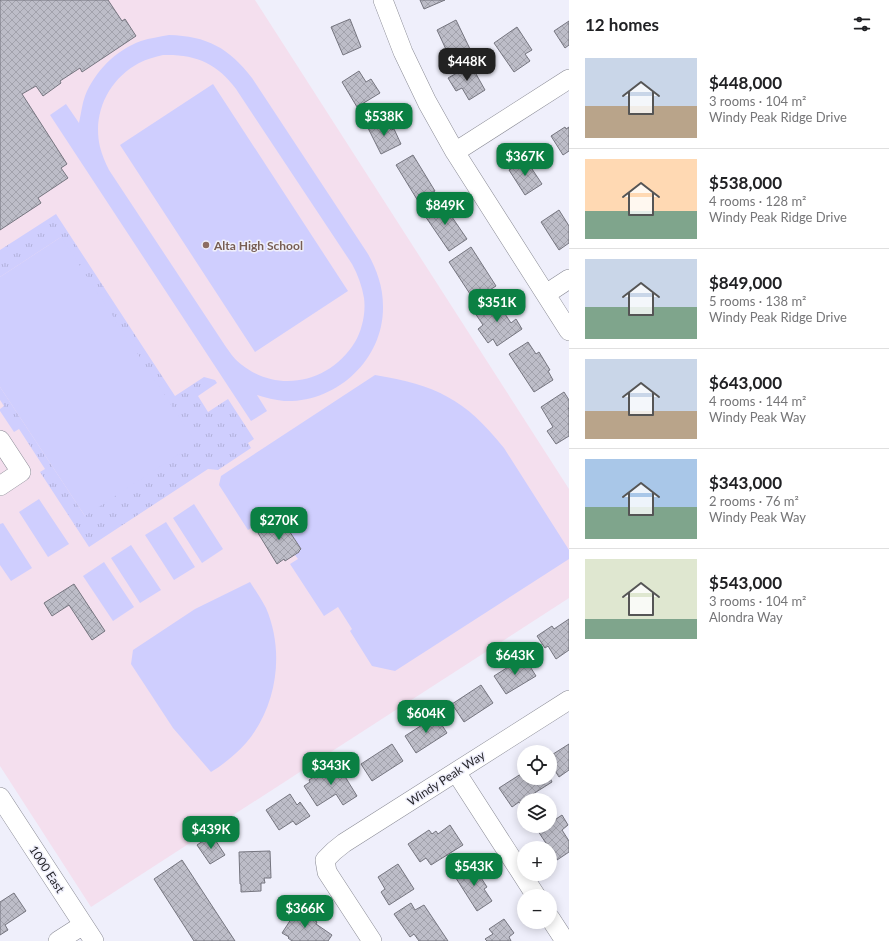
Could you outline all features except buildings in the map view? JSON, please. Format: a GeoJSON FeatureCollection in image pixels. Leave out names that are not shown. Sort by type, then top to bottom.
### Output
{"type":"FeatureCollection","features":[{"type":"Feature","properties":{"kind":"street"},"geometry":{"type":"LineString","coordinates":[[383,0],[403,52],[427,102],[455,152],[569,331]]}},
{"type":"Feature","properties":{"kind":"street"},"geometry":{"type":"LineString","coordinates":[[455,152],[569,79]]}},
{"type":"Feature","properties":{"kind":"street"},"geometry":{"type":"LineString","coordinates":[[546,294],[569,279]]}},
{"type":"Feature","properties":{"kind":"street"},"geometry":{"type":"LineString","coordinates":[[0,440],[21,472],[0,486]]}},
{"type":"Feature","properties":{"kind":"street","name":"Windy Peak Way"},"geometry":{"type":"LineString","coordinates":[[372,941],[327,872],[325,860],[344,844],[569,700]]}},
{"type":"Feature","properties":{"kind":"street"},"geometry":{"type":"LineString","coordinates":[[456,772],[531,889]]}},
{"type":"Feature","properties":{"kind":"street","name":"1000 East"},"geometry":{"type":"LineString","coordinates":[[0,797],[94,941]]}},
{"type":"Feature","properties":{"kind":"street"},"geometry":{"type":"LineString","coordinates":[[58,941],[83,925]]}},
{"type":"Feature","properties":{"kind":"street"},"geometry":{"type":"LineString","coordinates":[[557,929],[565,941]]}},
{"type":"Feature","properties":{"kind":"shaded area","name":"Alta High School"},"geometry":{"type":"Polygon","coordinates":[[[0,0],[255,0],[569,489],[569,598],[91,907],[0,766],[0,0]]]}},
{"type":"Feature","properties":{"kind":"green space"},"geometry":{"type":"Polygon","coordinates":[[[169,35],[183,36],[206,41],[226,51],[252,78],[368,254],[377,272],[381,285],[383,306],[381,325],[375,343],[366,360],[354,374],[339,386],[304,400],[284,401],[257,395],[267,411],[251,421],[50,115],[66,104],[79,123],[84,99],[89,87],[94,78],[107,62],[132,45],[144,40],[169,35]],[[163,55],[139,63],[119,78],[111,88],[105,98],[98,122],[100,147],[106,164],[226,347],[237,361],[256,374],[272,379],[288,381],[318,375],[332,367],[345,356],[360,332],[364,315],[364,298],[356,272],[229,80],[213,67],[204,62],[195,58],[163,55]]]}},
{"type":"Feature","properties":{"kind":"green space"},"geometry":{"type":"Polygon","coordinates":[[[213,84],[348,291],[255,352],[120,145],[213,84]]]}},
{"type":"Feature","properties":{"kind":"green space"},"geometry":{"type":"Polygon","coordinates":[[[56,214],[175,396],[204,377],[215,380],[217,383],[198,396],[208,412],[228,399],[254,439],[248,443],[251,448],[218,470],[208,469],[89,547],[40,472],[45,469],[19,429],[14,432],[0,411],[0,409],[4,406],[0,400],[0,387],[85,516],[61,237],[0,277],[0,250],[56,214]]]}},
{"type":"Feature","properties":{"kind":"green space"},"geometry":{"type":"Polygon","coordinates":[[[61,237],[196,443],[85,516],[0,387],[0,277],[61,237]]]}},
{"type":"Feature","properties":{"kind":"green space"},"geometry":{"type":"Polygon","coordinates":[[[375,375],[415,384],[432,390],[448,397],[476,417],[504,448],[569,550],[569,559],[395,671],[372,666],[350,631],[352,629],[338,607],[324,616],[290,564],[298,559],[295,555],[301,549],[277,512],[248,530],[219,485],[221,476],[375,375]]]}},
{"type":"Feature","properties":{"kind":"green space"},"geometry":{"type":"Polygon","coordinates":[[[39,499],[69,544],[48,557],[19,512],[39,499]]]}},
{"type":"Feature","properties":{"kind":"green space"},"geometry":{"type":"Polygon","coordinates":[[[194,504],[223,549],[202,563],[173,518],[194,504]]]}},
{"type":"Feature","properties":{"kind":"green space"},"geometry":{"type":"Polygon","coordinates":[[[166,522],[195,567],[174,580],[145,535],[166,522]]]}},
{"type":"Feature","properties":{"kind":"green space"},"geometry":{"type":"Polygon","coordinates":[[[3,523],[32,568],[11,581],[0,565],[0,524],[3,523]]]}},
{"type":"Feature","properties":{"kind":"green space"},"geometry":{"type":"Polygon","coordinates":[[[131,545],[161,590],[140,603],[111,558],[131,545]]]}},
{"type":"Feature","properties":{"kind":"green space"},"geometry":{"type":"Polygon","coordinates":[[[104,562],[134,607],[113,621],[83,576],[104,562]]]}},
{"type":"Feature","properties":{"kind":"green space"},"geometry":{"type":"Polygon","coordinates":[[[250,582],[266,608],[272,625],[275,643],[275,678],[265,713],[257,729],[238,751],[211,772],[173,728],[131,664],[133,650],[195,609],[250,582]]]}},
{"type":"Feature","properties":{"kind":"place","name":"Alta High School"},"geometry":{"type":"Point","coordinates":[206,245]}}]}
